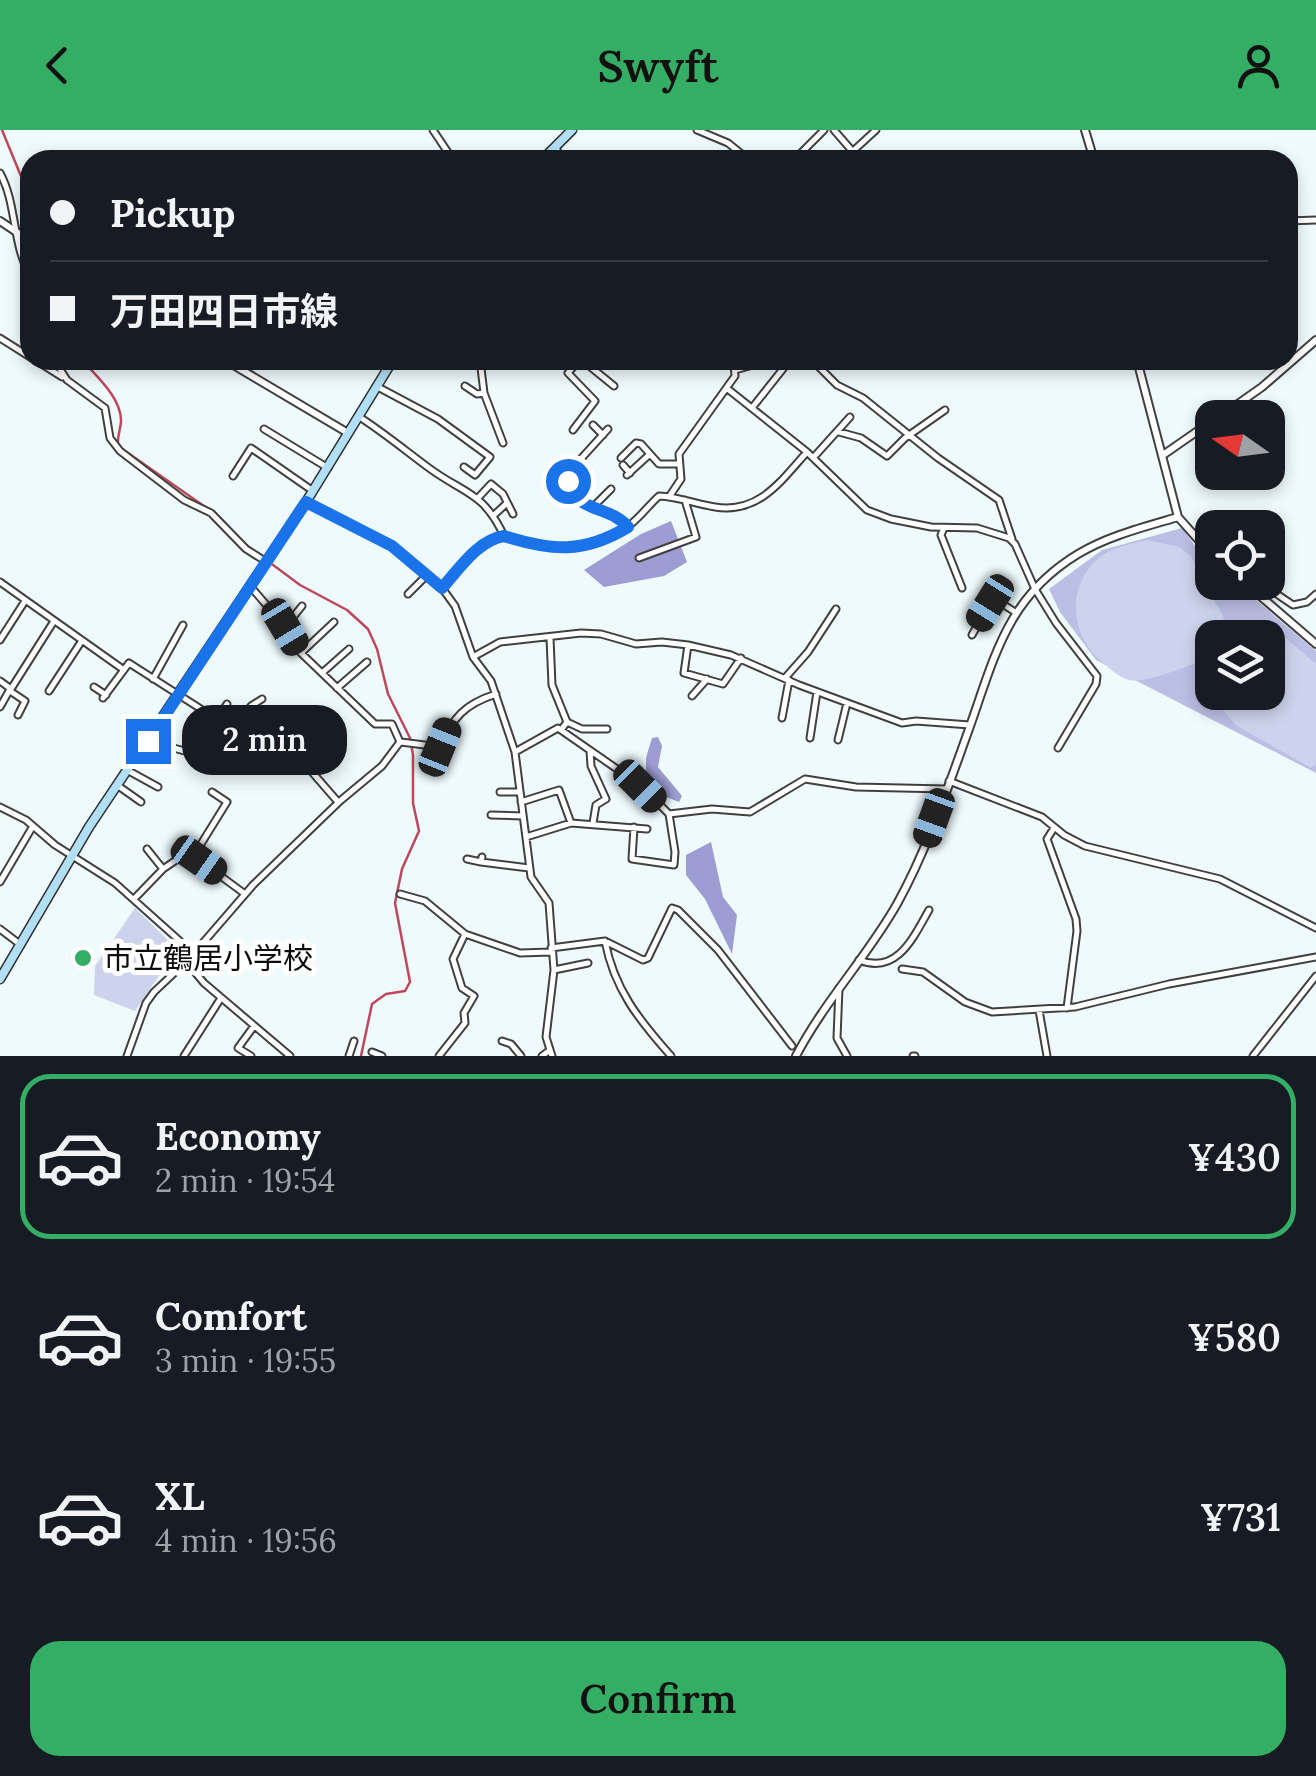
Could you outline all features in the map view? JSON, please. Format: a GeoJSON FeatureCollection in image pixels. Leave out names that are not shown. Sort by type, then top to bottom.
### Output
{"type":"FeatureCollection","features":[{"type":"Feature","properties":{"kind":"main road"},"geometry":{"type":"LineString","coordinates":[[552,150],[572,130]]}},
{"type":"Feature","properties":{"kind":"main road"},"geometry":{"type":"LineString","coordinates":[[0,979],[72,854],[306,502],[386,370]]}},
{"type":"Feature","properties":{"kind":"street"},"geometry":{"type":"LineString","coordinates":[[696,130],[737,150]]}},
{"type":"Feature","properties":{"kind":"street"},"geometry":{"type":"LineString","coordinates":[[804,150],[824,130]]}},
{"type":"Feature","properties":{"kind":"street"},"geometry":{"type":"LineString","coordinates":[[834,130],[850,150]]}},
{"type":"Feature","properties":{"kind":"street"},"geometry":{"type":"LineString","coordinates":[[854,150],[876,130]]}},
{"type":"Feature","properties":{"kind":"street"},"geometry":{"type":"LineString","coordinates":[[556,146],[557,150]]}},
{"type":"Feature","properties":{"kind":"street"},"geometry":{"type":"LineString","coordinates":[[0,173],[9,190],[20,243]]}},
{"type":"Feature","properties":{"kind":"street"},"geometry":{"type":"LineString","coordinates":[[0,222],[20,236]]}},
{"type":"Feature","properties":{"kind":"street"},"geometry":{"type":"LineString","coordinates":[[52,370],[105,408],[110,438],[120,451],[184,500],[211,512],[246,549],[266,561]]}},
{"type":"Feature","properties":{"kind":"street"},"geometry":{"type":"LineString","coordinates":[[61,370],[68,380]]}},
{"type":"Feature","properties":{"kind":"street"},"geometry":{"type":"LineString","coordinates":[[241,370],[348,433]]}},
{"type":"Feature","properties":{"kind":"street"},"geometry":{"type":"LineString","coordinates":[[481,370],[484,393],[502,443]]}},
{"type":"Feature","properties":{"kind":"street"},"geometry":{"type":"LineString","coordinates":[[571,370],[568,373],[595,400],[573,430]]}},
{"type":"Feature","properties":{"kind":"street"},"geometry":{"type":"LineString","coordinates":[[594,370],[614,386]]}},
{"type":"Feature","properties":{"kind":"street"},"geometry":{"type":"LineString","coordinates":[[669,496],[681,478],[679,454],[728,390],[732,370]]}},
{"type":"Feature","properties":{"kind":"street"},"geometry":{"type":"LineString","coordinates":[[752,408],[782,370]]}},
{"type":"Feature","properties":{"kind":"street"},"geometry":{"type":"LineString","coordinates":[[821,370],[836,386],[864,398],[999,500],[1012,542],[1028,568],[1034,588],[1066,638],[1097,676],[1058,748]]}},
{"type":"Feature","properties":{"kind":"street"},"geometry":{"type":"LineString","coordinates":[[1140,370],[1178,517],[1195,536]]}},
{"type":"Feature","properties":{"kind":"street"},"geometry":{"type":"LineString","coordinates":[[1243,400],[1282,370]]}},
{"type":"Feature","properties":{"kind":"street"},"geometry":{"type":"LineString","coordinates":[[376,386],[438,418],[490,458],[476,475],[464,467]]}},
{"type":"Feature","properties":{"kind":"street"},"geometry":{"type":"LineString","coordinates":[[465,386],[477,394],[484,393]]}},
{"type":"Feature","properties":{"kind":"street"},"geometry":{"type":"LineString","coordinates":[[728,390],[807,452],[867,510],[891,519],[944,528],[992,531],[1012,542]]}},
{"type":"Feature","properties":{"kind":"street"},"geometry":{"type":"LineString","coordinates":[[840,432],[861,438],[887,456],[944,410]]}},
{"type":"Feature","properties":{"kind":"street"},"geometry":{"type":"LineString","coordinates":[[358,416],[441,477],[464,488],[493,516],[504,536]]}},
{"type":"Feature","properties":{"kind":"street"},"geometry":{"type":"LineString","coordinates":[[813,458],[840,432],[850,416]]}},
{"type":"Feature","properties":{"kind":"street"},"geometry":{"type":"LineString","coordinates":[[592,425],[606,432],[568,473],[570,493],[592,508],[618,516],[628,527]]}},
{"type":"Feature","properties":{"kind":"street"},"geometry":{"type":"LineString","coordinates":[[264,429],[328,468]]}},
{"type":"Feature","properties":{"kind":"street"},"geometry":{"type":"LineString","coordinates":[[1163,455],[1195,433]]}},
{"type":"Feature","properties":{"kind":"street"},"geometry":{"type":"LineString","coordinates":[[650,454],[629,474],[622,462],[636,443],[650,454],[660,464],[677,464]]}},
{"type":"Feature","properties":{"kind":"street"},"geometry":{"type":"LineString","coordinates":[[233,476],[251,448],[313,491]]}},
{"type":"Feature","properties":{"kind":"street"},"geometry":{"type":"LineString","coordinates":[[442,588],[487,541],[504,536],[558,550],[604,541],[628,527],[659,496],[716,508],[754,504],[770,493],[807,452]]}},
{"type":"Feature","properties":{"kind":"street"},"geometry":{"type":"LineString","coordinates":[[557,468],[568,473]]}},
{"type":"Feature","properties":{"kind":"street"},"geometry":{"type":"LineString","coordinates":[[477,499],[491,484],[513,514]]}},
{"type":"Feature","properties":{"kind":"street"},"geometry":{"type":"LineString","coordinates":[[592,508],[611,489]]}},
{"type":"Feature","properties":{"kind":"street"},"geometry":{"type":"LineString","coordinates":[[639,558],[696,537],[685,500]]}},
{"type":"Feature","properties":{"kind":"street"},"geometry":{"type":"LineString","coordinates":[[306,502],[392,546],[442,588],[456,606],[473,657],[491,681],[515,752],[531,877],[549,903],[554,970],[546,1037],[551,1053],[542,1056]]}},
{"type":"Feature","properties":{"kind":"street"},"geometry":{"type":"LineString","coordinates":[[493,516],[508,503]]}},
{"type":"Feature","properties":{"kind":"street"},"geometry":{"type":"LineString","coordinates":[[796,1056],[896,906],[948,785],[992,657],[1015,612],[1034,588],[1079,553],[1178,517]]}},
{"type":"Feature","properties":{"kind":"street"},"geometry":{"type":"LineString","coordinates":[[944,528],[941,535],[962,588]]}},
{"type":"Feature","properties":{"kind":"street"},"geometry":{"type":"LineString","coordinates":[[408,594],[427,575]]}},
{"type":"Feature","properties":{"kind":"street"},"geometry":{"type":"LineString","coordinates":[[0,582],[124,670]]}},
{"type":"Feature","properties":{"kind":"street"},"geometry":{"type":"LineString","coordinates":[[250,586],[285,627],[300,653],[375,724],[392,724],[400,742]]}},
{"type":"Feature","properties":{"kind":"street"},"geometry":{"type":"LineString","coordinates":[[1285,600],[1293,605],[1307,602],[1316,594]]}},
{"type":"Feature","properties":{"kind":"street"},"geometry":{"type":"LineString","coordinates":[[1265,600],[1316,644]]}},
{"type":"Feature","properties":{"kind":"street"},"geometry":{"type":"LineString","coordinates":[[0,640],[25,601]]}},
{"type":"Feature","properties":{"kind":"street"},"geometry":{"type":"LineString","coordinates":[[972,635],[990,603],[998,601],[1015,612]]}},
{"type":"Feature","properties":{"kind":"street"},"geometry":{"type":"LineString","coordinates":[[285,627],[302,606]]}},
{"type":"Feature","properties":{"kind":"street"},"geometry":{"type":"LineString","coordinates":[[782,718],[787,680],[836,609]]}},
{"type":"Feature","properties":{"kind":"street"},"geometry":{"type":"LineString","coordinates":[[0,707],[54,622]]}},
{"type":"Feature","properties":{"kind":"street"},"geometry":{"type":"LineString","coordinates":[[300,653],[334,622]]}},
{"type":"Feature","properties":{"kind":"street"},"geometry":{"type":"LineString","coordinates":[[153,678],[183,625]]}},
{"type":"Feature","properties":{"kind":"street"},"geometry":{"type":"LineString","coordinates":[[473,657],[500,642],[601,634],[636,644],[688,645],[741,658],[787,680],[902,723],[970,726]]}},
{"type":"Feature","properties":{"kind":"street"},"geometry":{"type":"LineString","coordinates":[[550,638],[552,685],[567,722],[582,729],[607,729]]}},
{"type":"Feature","properties":{"kind":"street"},"geometry":{"type":"LineString","coordinates":[[49,691],[81,642]]}},
{"type":"Feature","properties":{"kind":"street"},"geometry":{"type":"LineString","coordinates":[[688,645],[683,670],[706,679],[726,683],[741,658]]}},
{"type":"Feature","properties":{"kind":"street"},"geometry":{"type":"LineString","coordinates":[[322,673],[349,649]]}},
{"type":"Feature","properties":{"kind":"street"},"geometry":{"type":"LineString","coordinates":[[338,688],[367,662]]}},
{"type":"Feature","properties":{"kind":"street"},"geometry":{"type":"LineString","coordinates":[[94,687],[104,696],[129,663],[254,743],[263,743],[270,736],[312,772],[338,802]]}},
{"type":"Feature","properties":{"kind":"street"},"geometry":{"type":"LineString","coordinates":[[692,696],[706,679]]}},
{"type":"Feature","properties":{"kind":"street"},"geometry":{"type":"LineString","coordinates":[[0,682],[26,702],[18,715]]}},
{"type":"Feature","properties":{"kind":"street"},"geometry":{"type":"LineString","coordinates":[[810,738],[817,692]]}},
{"type":"Feature","properties":{"kind":"street"},"geometry":{"type":"LineString","coordinates":[[400,742],[440,747],[456,714],[477,700],[496,694]]}},
{"type":"Feature","properties":{"kind":"street"},"geometry":{"type":"LineString","coordinates":[[232,729],[262,698]]}},
{"type":"Feature","properties":{"kind":"street"},"geometry":{"type":"LineString","coordinates":[[838,740],[848,702]]}},
{"type":"Feature","properties":{"kind":"street"},"geometry":{"type":"LineString","coordinates":[[217,720],[228,704]]}},
{"type":"Feature","properties":{"kind":"street"},"geometry":{"type":"LineString","coordinates":[[561,730],[567,722]]}},
{"type":"Feature","properties":{"kind":"street"},"geometry":{"type":"LineString","coordinates":[[515,752],[558,728],[561,730],[640,786],[669,814],[674,864],[632,859],[634,827]]}},
{"type":"Feature","properties":{"kind":"street"},"geometry":{"type":"LineString","coordinates":[[148,741],[192,752]]}},
{"type":"Feature","properties":{"kind":"street"},"geometry":{"type":"LineString","coordinates":[[127,1056],[146,1003],[245,894],[338,802],[382,766],[400,742]]}},
{"type":"Feature","properties":{"kind":"street"},"geometry":{"type":"LineString","coordinates":[[590,751],[591,766],[606,799],[596,805],[593,823]]}},
{"type":"Feature","properties":{"kind":"street"},"geometry":{"type":"LineString","coordinates":[[127,770],[158,788]]}},
{"type":"Feature","properties":{"kind":"street"},"geometry":{"type":"LineString","coordinates":[[669,814],[712,809],[750,812],[805,779],[856,787],[948,785],[1023,808],[1072,840],[1112,855],[1220,879],[1316,928]]}},
{"type":"Feature","properties":{"kind":"street"},"geometry":{"type":"LineString","coordinates":[[117,785],[141,802]]}},
{"type":"Feature","properties":{"kind":"street"},"geometry":{"type":"LineString","coordinates":[[521,802],[559,790],[571,823]]}},
{"type":"Feature","properties":{"kind":"street"},"geometry":{"type":"LineString","coordinates":[[199,860],[200,844],[226,802],[212,792]]}},
{"type":"Feature","properties":{"kind":"street"},"geometry":{"type":"LineString","coordinates":[[500,792],[520,792]]}},
{"type":"Feature","properties":{"kind":"street"},"geometry":{"type":"LineString","coordinates":[[0,807],[33,826],[134,899],[181,942],[204,983],[290,1056]]}},
{"type":"Feature","properties":{"kind":"street"},"geometry":{"type":"LineString","coordinates":[[491,816],[523,816]]}},
{"type":"Feature","properties":{"kind":"street"},"geometry":{"type":"LineString","coordinates":[[525,838],[571,823],[647,829]]}},
{"type":"Feature","properties":{"kind":"street"},"geometry":{"type":"LineString","coordinates":[[0,882],[33,826]]}},
{"type":"Feature","properties":{"kind":"street"},"geometry":{"type":"LineString","coordinates":[[1054,828],[1047,840],[1077,931],[1067,1008]]}},
{"type":"Feature","properties":{"kind":"street"},"geometry":{"type":"LineString","coordinates":[[148,849],[163,869]]}},
{"type":"Feature","properties":{"kind":"street"},"geometry":{"type":"LineString","coordinates":[[134,899],[163,869],[188,852],[245,894]]}},
{"type":"Feature","properties":{"kind":"street"},"geometry":{"type":"LineString","coordinates":[[467,859],[529,868]]}},
{"type":"Feature","properties":{"kind":"street"},"geometry":{"type":"LineString","coordinates":[[400,894],[424,901],[465,934],[520,953],[605,941],[642,960],[648,958],[672,908],[678,910],[718,950],[792,1046]]}},
{"type":"Feature","properties":{"kind":"street"},"geometry":{"type":"LineString","coordinates":[[859,960],[876,964],[893,960],[904,950],[929,910]]}},
{"type":"Feature","properties":{"kind":"street"},"geometry":{"type":"LineString","coordinates":[[0,929],[21,945]]}},
{"type":"Feature","properties":{"kind":"street"},"geometry":{"type":"LineString","coordinates":[[439,1056],[466,1023],[464,1013],[474,996],[462,988],[453,959],[465,934]]}},
{"type":"Feature","properties":{"kind":"street"},"geometry":{"type":"LineString","coordinates":[[605,941],[610,967],[622,994],[671,1056]]}},
{"type":"Feature","properties":{"kind":"street"},"geometry":{"type":"LineString","coordinates":[[902,970],[933,977],[978,1009],[992,1012],[1067,1008],[1240,969],[1316,958]]}},
{"type":"Feature","properties":{"kind":"street"},"geometry":{"type":"LineString","coordinates":[[554,970],[588,964]]}},
{"type":"Feature","properties":{"kind":"street"},"geometry":{"type":"LineString","coordinates":[[1253,1056],[1316,976]]}},
{"type":"Feature","properties":{"kind":"street"},"geometry":{"type":"LineString","coordinates":[[839,988],[837,1038],[848,1056]]}},
{"type":"Feature","properties":{"kind":"street"},"geometry":{"type":"LineString","coordinates":[[184,1056],[221,998]]}},
{"type":"Feature","properties":{"kind":"street"},"geometry":{"type":"LineString","coordinates":[[1039,1009],[1047,1056]]}},
{"type":"Feature","properties":{"kind":"street"},"geometry":{"type":"LineString","coordinates":[[250,1056],[238,1048],[254,1026]]}},
{"type":"Feature","properties":{"kind":"street"},"geometry":{"type":"LineString","coordinates":[[502,1041],[511,1044],[520,1056]]}},
{"type":"Feature","properties":{"kind":"street"},"geometry":{"type":"LineString","coordinates":[[349,1056],[354,1042]]}},
{"type":"Feature","properties":{"kind":"street"},"geometry":{"type":"LineString","coordinates":[[372,1052],[382,1056]]}},
{"type":"Feature","properties":{"kind":"shaded area"},"geometry":{"type":"Polygon","coordinates":[[[671,521],[687,562],[664,576],[604,587],[584,570],[641,534],[671,521]]]}},
{"type":"Feature","properties":{"kind":"shaded area"},"geometry":{"type":"Polygon","coordinates":[[[1182,528],[1195,546],[1195,600],[1256,600],[1280,620],[1195,620],[1195,710],[1285,710],[1285,625],[1316,651],[1316,773],[1096,660],[1060,612],[1049,589],[1102,550],[1182,528]]]}},
{"type":"Feature","properties":{"kind":"shaded area"},"geometry":{"type":"Polygon","coordinates":[[[1147,540],[1179,547],[1191,556],[1195,564],[1195,600],[1214,600],[1225,620],[1195,620],[1195,663],[1158,676],[1129,680],[1103,663],[1083,639],[1076,609],[1082,579],[1103,555],[1147,540]]]}},
{"type":"Feature","properties":{"kind":"shaded area"},"geometry":{"type":"Polygon","coordinates":[[[1285,638],[1316,664],[1316,763],[1311,768],[1237,726],[1222,710],[1285,710],[1285,638]]]}},
{"type":"Feature","properties":{"kind":"shaded area"},"geometry":{"type":"Polygon","coordinates":[[[658,737],[662,746],[658,767],[682,796],[679,802],[666,797],[646,776],[652,738],[658,737]]]}},
{"type":"Feature","properties":{"kind":"shaded area"},"geometry":{"type":"Polygon","coordinates":[[[711,842],[723,897],[737,915],[732,954],[705,899],[686,875],[686,855],[711,842]]]}},
{"type":"Feature","properties":{"kind":"shaded area"},"geometry":{"type":"Polygon","coordinates":[[[135,908],[177,949],[135,1011],[94,995],[95,966],[135,908]]]}},
{"type":"Feature","properties":{"kind":"waterway"},"geometry":{"type":"LineString","coordinates":[[2,130],[20,174]]}},
{"type":"Feature","properties":{"kind":"waterway"},"geometry":{"type":"LineString","coordinates":[[91,370],[117,404],[121,422],[118,446],[211,511]]}},
{"type":"Feature","properties":{"kind":"waterway"},"geometry":{"type":"LineString","coordinates":[[241,541],[300,585],[347,610],[368,629],[388,694],[410,738],[413,803],[419,831],[402,869],[395,903],[410,982],[405,991],[386,994],[372,1004],[361,1056]]}},
{"type":"Feature","properties":{"kind":"tunnel"},"geometry":{"type":"LineString","coordinates":[[792,1046],[805,1056]]}},
{"type":"Feature","properties":{"kind":"place","name":"市立鶴居小学校"},"geometry":{"type":"Point","coordinates":[83,958]}},
{"type":"Feature","properties":{"kind":"route"},"geometry":{"type":"LineString","coordinates":[[148,741],[306,502],[392,546],[442,588],[487,541],[496,538],[504,536],[558,550],[604,541],[628,527],[618,516],[578,500],[570,493],[568,481]]}}]}
